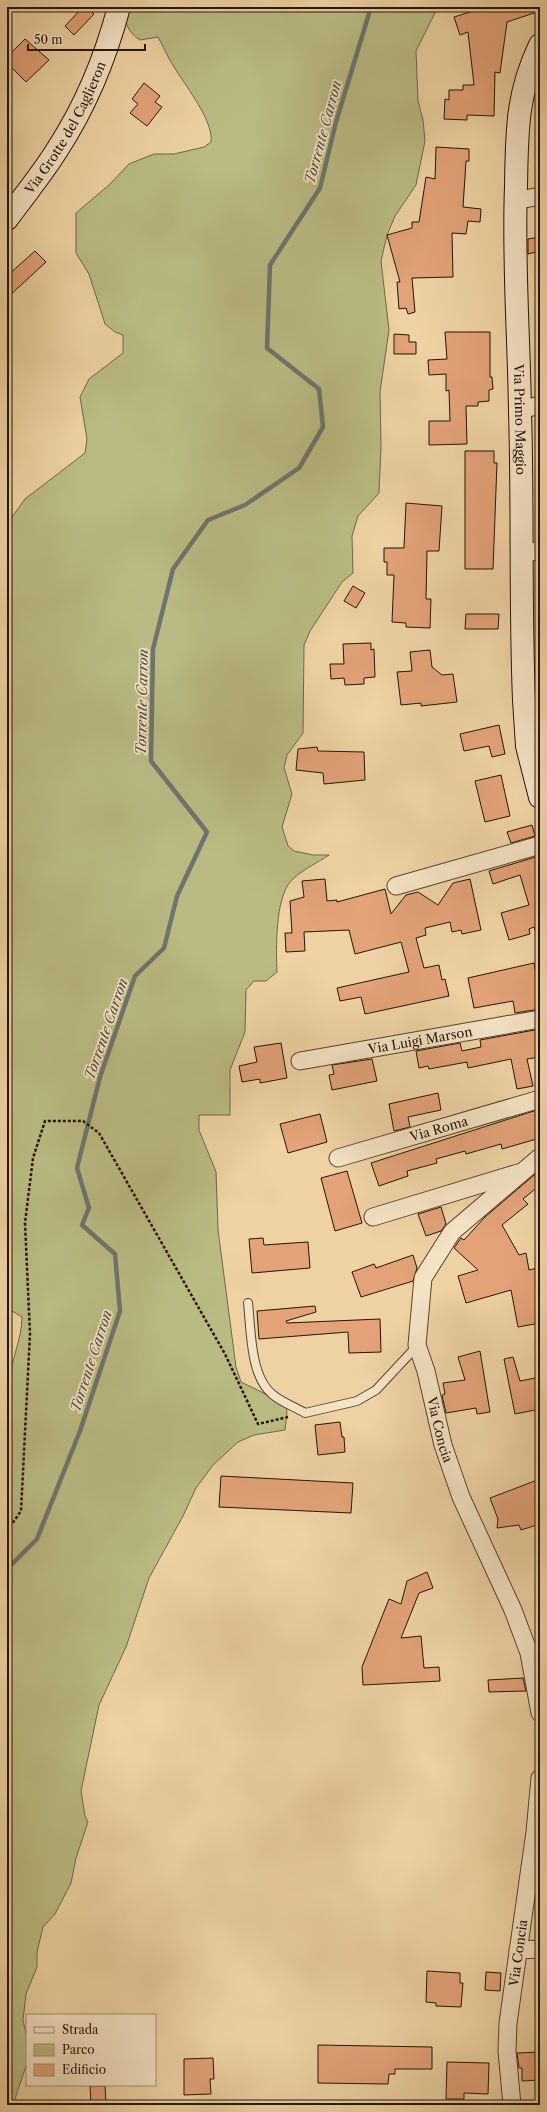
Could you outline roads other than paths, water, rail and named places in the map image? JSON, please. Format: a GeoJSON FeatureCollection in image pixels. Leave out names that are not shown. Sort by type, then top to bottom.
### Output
{"type":"FeatureCollection","features":[{"type":"Feature","properties":{"kind":"street","name":"Via Grotte del Caglieron"},"geometry":{"type":"LineString","coordinates":[[7,219],[58,150],[87,94],[113,30],[119,7]]}},
{"type":"Feature","properties":{"kind":"street","name":"Via Primo Maggio"},"geometry":{"type":"LineString","coordinates":[[538,51],[522,92],[519,112],[515,201],[515,296],[530,408],[531,552],[524,700],[527,746],[540,797]]}},
{"type":"Feature","properties":{"kind":"street"},"geometry":{"type":"LineString","coordinates":[[515,201],[540,196]]}},
{"type":"Feature","properties":{"kind":"street"},"geometry":{"type":"LineString","coordinates":[[396,886],[540,845]]}},
{"type":"Feature","properties":{"kind":"street","name":"Via Luigi Marson"},"geometry":{"type":"LineString","coordinates":[[300,1061],[540,1019]]}},
{"type":"Feature","properties":{"kind":"street","name":"Via Roma"},"geometry":{"type":"LineString","coordinates":[[338,1158],[540,1099]]}},
{"type":"Feature","properties":{"kind":"street","name":"Via Concia"},"geometry":{"type":"LineString","coordinates":[[540,1157],[452,1232],[424,1278],[417,1345],[426,1372],[442,1445],[461,1497],[513,1610],[529,1653],[540,1713]]}},
{"type":"Feature","properties":{"kind":"street","name":"Via Concia"},"geometry":{"type":"LineString","coordinates":[[374,1217],[524,1171]]}},
{"type":"Feature","properties":{"kind":"street","name":"Via Concia"},"geometry":{"type":"LineString","coordinates":[[512,2105],[507,2051],[508,2023],[540,1778]]}},
{"type":"Feature","properties":{"kind":"street"},"geometry":{"type":"LineString","coordinates":[[518,1950],[540,1949]]}},
{"type":"Feature","properties":{"kind":"lane"},"geometry":{"type":"LineString","coordinates":[[248,1302],[254,1358],[261,1380],[272,1394],[305,1413],[357,1401],[376,1390],[417,1345]]}},
{"type":"Feature","properties":{"kind":"waterway","name":"Torrente Carron"},"geometry":{"type":"LineString","coordinates":[[7,1569],[37,1539],[80,1431],[120,1311],[115,1254],[82,1225],[89,1208],[77,1168],[100,1077],[135,976],[164,948],[177,896],[207,832],[151,761],[153,649],[173,569],[208,520],[245,505],[299,468],[323,427],[319,389],[267,348],[270,265],[320,188],[336,122],[371,7]]}}]}
